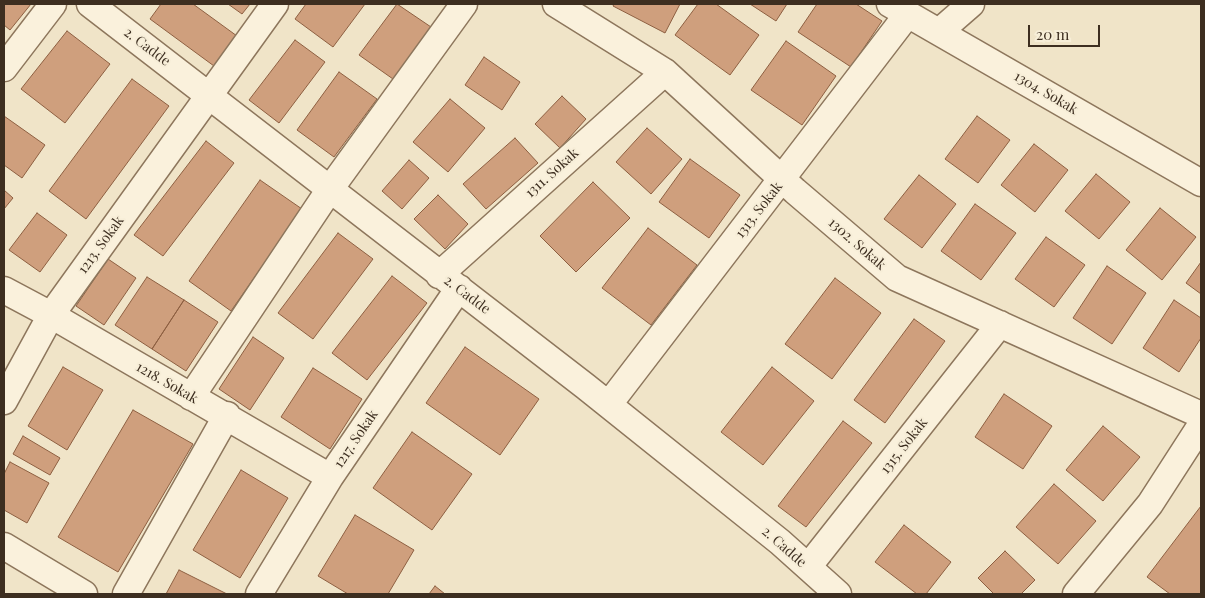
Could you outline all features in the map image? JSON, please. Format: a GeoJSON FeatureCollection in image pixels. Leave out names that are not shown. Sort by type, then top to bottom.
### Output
{"type":"FeatureCollection","features":[{"type":"Feature","properties":{"kind":"street"},"geometry":{"type":"LineString","coordinates":[[4,68],[53,4]]}},
{"type":"Feature","properties":{"kind":"street","name":"2. Cadde"},"geometry":{"type":"LineString","coordinates":[[90,4],[609,404],[772,536],[838,594]]}},
{"type":"Feature","properties":{"kind":"street","name":"1213. Sokak"},"geometry":{"type":"LineString","coordinates":[[4,401],[51,315],[276,4]]}},
{"type":"Feature","properties":{"kind":"street"},"geometry":{"type":"LineString","coordinates":[[191,397],[330,189],[464,4]]}},
{"type":"Feature","properties":{"kind":"street","name":"1302. Sokak"},"geometry":{"type":"LineString","coordinates":[[556,4],[665,72],[783,179],[897,278],[1201,414]]}},
{"type":"Feature","properties":{"kind":"street"},"geometry":{"type":"LineString","coordinates":[[940,31],[971,4]]}},
{"type":"Feature","properties":{"kind":"street","name":"1304. Sokak"},"geometry":{"type":"LineString","coordinates":[[898,9],[940,31],[1201,183]]}},
{"type":"Feature","properties":{"kind":"street","name":"1313. Sokak"},"geometry":{"type":"LineString","coordinates":[[609,404],[783,179],[898,9]]}},
{"type":"Feature","properties":{"kind":"street","name":"1311. Sokak"},"geometry":{"type":"LineString","coordinates":[[449,282],[665,72]]}},
{"type":"Feature","properties":{"kind":"street","name":"1217. Sokak"},"geometry":{"type":"LineString","coordinates":[[259,594],[449,282]]}},
{"type":"Feature","properties":{"kind":"street","name":"1218. Sokak"},"geometry":{"type":"LineString","coordinates":[[4,290],[51,315],[191,397],[227,415],[330,477]]}},
{"type":"Feature","properties":{"kind":"street","name":"1315. Sokak"},"geometry":{"type":"LineString","coordinates":[[808,567],[1000,324]]}},
{"type":"Feature","properties":{"kind":"street"},"geometry":{"type":"LineString","coordinates":[[126,594],[227,415]]}},
{"type":"Feature","properties":{"kind":"street"},"geometry":{"type":"LineString","coordinates":[[1076,594],[1150,504],[1201,425]]}},
{"type":"Feature","properties":{"kind":"street"},"geometry":{"type":"LineString","coordinates":[[4,546],[84,594]]}},
{"type":"Feature","properties":{"kind":"building"},"geometry":{"type":"Polygon","coordinates":[[[4,4],[31,4],[10,30],[4,25],[4,4]]]}},
{"type":"Feature","properties":{"kind":"building"},"geometry":{"type":"Polygon","coordinates":[[[161,4],[193,4],[237,36],[214,66],[150,19],[161,4]]]}},
{"type":"Feature","properties":{"kind":"building"},"geometry":{"type":"Polygon","coordinates":[[[228,4],[250,4],[242,14],[228,4]]]}},
{"type":"Feature","properties":{"kind":"building"},"geometry":{"type":"Polygon","coordinates":[[[306,4],[365,4],[333,47],[295,19],[306,4]]]}},
{"type":"Feature","properties":{"kind":"building"},"geometry":{"type":"Polygon","coordinates":[[[397,4],[431,27],[393,79],[359,55],[397,4]]]}},
{"type":"Feature","properties":{"kind":"building"},"geometry":{"type":"Polygon","coordinates":[[[614,4],[680,4],[665,33],[613,6],[614,4]]]}},
{"type":"Feature","properties":{"kind":"building"},"geometry":{"type":"Polygon","coordinates":[[[698,4],[716,4],[759,35],[730,75],[675,35],[698,4]]]}},
{"type":"Feature","properties":{"kind":"building"},"geometry":{"type":"Polygon","coordinates":[[[750,4],[787,4],[776,21],[750,4]]]}},
{"type":"Feature","properties":{"kind":"building"},"geometry":{"type":"Polygon","coordinates":[[[817,4],[856,4],[882,21],[851,67],[798,32],[817,4]]]}},
{"type":"Feature","properties":{"kind":"building"},"geometry":{"type":"Polygon","coordinates":[[[67,31],[110,64],[65,123],[21,89],[67,31]]]}},
{"type":"Feature","properties":{"kind":"building"},"geometry":{"type":"Polygon","coordinates":[[[295,40],[325,62],[279,123],[249,100],[295,40]]]}},
{"type":"Feature","properties":{"kind":"building"},"geometry":{"type":"Polygon","coordinates":[[[786,41],[836,76],[802,125],[751,90],[786,41]]]}},
{"type":"Feature","properties":{"kind":"building"},"geometry":{"type":"Polygon","coordinates":[[[484,57],[520,82],[502,110],[465,85],[484,57]]]}},
{"type":"Feature","properties":{"kind":"building"},"geometry":{"type":"Polygon","coordinates":[[[339,72],[377,99],[334,157],[297,130],[339,72]]]}},
{"type":"Feature","properties":{"kind":"building"},"geometry":{"type":"Polygon","coordinates":[[[132,79],[169,106],[86,219],[49,191],[132,79]]]}},
{"type":"Feature","properties":{"kind":"building"},"geometry":{"type":"Polygon","coordinates":[[[562,96],[586,119],[560,148],[535,124],[562,96]]]}},
{"type":"Feature","properties":{"kind":"building"},"geometry":{"type":"Polygon","coordinates":[[[450,99],[485,128],[448,172],[413,142],[450,99]]]}},
{"type":"Feature","properties":{"kind":"building"},"geometry":{"type":"Polygon","coordinates":[[[4,116],[45,145],[22,178],[4,165],[4,116]]]}},
{"type":"Feature","properties":{"kind":"building"},"geometry":{"type":"Polygon","coordinates":[[[977,116],[1010,140],[978,183],[945,159],[977,116]]]}},
{"type":"Feature","properties":{"kind":"building"},"geometry":{"type":"Polygon","coordinates":[[[647,128],[682,159],[651,194],[616,162],[647,128]]]}},
{"type":"Feature","properties":{"kind":"building"},"geometry":{"type":"Polygon","coordinates":[[[515,138],[538,163],[486,209],[463,184],[515,138]]]}},
{"type":"Feature","properties":{"kind":"building"},"geometry":{"type":"Polygon","coordinates":[[[206,141],[234,163],[163,256],[134,235],[206,141]]]}},
{"type":"Feature","properties":{"kind":"building"},"geometry":{"type":"Polygon","coordinates":[[[1034,144],[1068,170],[1035,212],[1001,185],[1034,144]]]}},
{"type":"Feature","properties":{"kind":"building"},"geometry":{"type":"Polygon","coordinates":[[[690,159],[740,195],[709,238],[659,202],[690,159]]]}},
{"type":"Feature","properties":{"kind":"building"},"geometry":{"type":"Polygon","coordinates":[[[409,160],[429,178],[402,209],[382,191],[409,160]]]}},
{"type":"Feature","properties":{"kind":"building"},"geometry":{"type":"Polygon","coordinates":[[[1096,174],[1130,202],[1099,239],[1065,211],[1096,174]]]}},
{"type":"Feature","properties":{"kind":"building"},"geometry":{"type":"Polygon","coordinates":[[[919,175],[956,204],[922,248],[884,219],[919,175]]]}},
{"type":"Feature","properties":{"kind":"building"},"geometry":{"type":"Polygon","coordinates":[[[260,180],[302,209],[231,311],[189,281],[260,180]]]}},
{"type":"Feature","properties":{"kind":"building"},"geometry":{"type":"Polygon","coordinates":[[[593,182],[630,218],[576,272],[540,236],[593,182]]]}},
{"type":"Feature","properties":{"kind":"building"},"geometry":{"type":"Polygon","coordinates":[[[4,190],[13,198],[4,209],[4,190]]]}},
{"type":"Feature","properties":{"kind":"building"},"geometry":{"type":"Polygon","coordinates":[[[438,195],[468,224],[445,249],[414,219],[438,195]]]}},
{"type":"Feature","properties":{"kind":"building"},"geometry":{"type":"Polygon","coordinates":[[[975,204],[1016,233],[981,280],[941,251],[975,204]]]}},
{"type":"Feature","properties":{"kind":"building"},"geometry":{"type":"Polygon","coordinates":[[[1160,208],[1196,237],[1162,280],[1126,250],[1160,208]]]}},
{"type":"Feature","properties":{"kind":"building"},"geometry":{"type":"Polygon","coordinates":[[[37,213],[67,235],[40,272],[9,250],[37,213]]]}},
{"type":"Feature","properties":{"kind":"building"},"geometry":{"type":"Polygon","coordinates":[[[648,228],[697,265],[651,325],[602,288],[648,228]]]}},
{"type":"Feature","properties":{"kind":"building"},"geometry":{"type":"Polygon","coordinates":[[[338,233],[373,259],[313,339],[278,313],[338,233]]]}},
{"type":"Feature","properties":{"kind":"building"},"geometry":{"type":"Polygon","coordinates":[[[1046,237],[1085,265],[1054,307],[1015,279],[1046,237]]]}},
{"type":"Feature","properties":{"kind":"building"},"geometry":{"type":"Polygon","coordinates":[[[108,259],[136,278],[104,325],[76,306],[108,259]]]}},
{"type":"Feature","properties":{"kind":"building"},"geometry":{"type":"Polygon","coordinates":[[[1201,262],[1201,294],[1186,283],[1201,262]]]}},
{"type":"Feature","properties":{"kind":"building"},"geometry":{"type":"Polygon","coordinates":[[[1107,266],[1146,293],[1112,344],[1073,318],[1107,266]]]}},
{"type":"Feature","properties":{"kind":"building"},"geometry":{"type":"Polygon","coordinates":[[[392,276],[427,303],[367,380],[332,353],[392,276]]]}},
{"type":"Feature","properties":{"kind":"building"},"geometry":{"type":"Polygon","coordinates":[[[147,277],[184,300],[152,349],[115,325],[147,277]]]}},
{"type":"Feature","properties":{"kind":"building"},"geometry":{"type":"Polygon","coordinates":[[[835,278],[881,313],[832,379],[785,344],[835,278]]]}},
{"type":"Feature","properties":{"kind":"building"},"geometry":{"type":"Polygon","coordinates":[[[184,300],[218,322],[186,371],[152,349],[184,300]]]}},
{"type":"Feature","properties":{"kind":"building"},"geometry":{"type":"Polygon","coordinates":[[[1174,300],[1201,318],[1201,338],[1179,372],[1143,348],[1174,300]]]}},
{"type":"Feature","properties":{"kind":"building"},"geometry":{"type":"Polygon","coordinates":[[[914,319],[945,341],[885,423],[854,400],[914,319]]]}},
{"type":"Feature","properties":{"kind":"building"},"geometry":{"type":"Polygon","coordinates":[[[253,337],[284,358],[250,410],[219,389],[253,337]]]}},
{"type":"Feature","properties":{"kind":"building"},"geometry":{"type":"Polygon","coordinates":[[[465,347],[539,399],[500,455],[426,403],[465,347]]]}},
{"type":"Feature","properties":{"kind":"building"},"geometry":{"type":"Polygon","coordinates":[[[63,367],[103,390],[67,450],[28,426],[63,367]]]}},
{"type":"Feature","properties":{"kind":"building"},"geometry":{"type":"Polygon","coordinates":[[[772,367],[814,401],[763,465],[721,432],[772,367]]]}},
{"type":"Feature","properties":{"kind":"building"},"geometry":{"type":"Polygon","coordinates":[[[313,368],[362,399],[330,449],[281,417],[313,368]]]}},
{"type":"Feature","properties":{"kind":"building"},"geometry":{"type":"Polygon","coordinates":[[[1004,394],[1052,426],[1023,469],[975,437],[1004,394]]]}},
{"type":"Feature","properties":{"kind":"building"},"geometry":{"type":"Polygon","coordinates":[[[133,410],[193,444],[118,572],[58,537],[133,410]]]}},
{"type":"Feature","properties":{"kind":"building"},"geometry":{"type":"Polygon","coordinates":[[[843,421],[872,443],[806,527],[778,506],[843,421]]]}},
{"type":"Feature","properties":{"kind":"building"},"geometry":{"type":"Polygon","coordinates":[[[1103,426],[1140,457],[1103,501],[1066,470],[1103,426]]]}},
{"type":"Feature","properties":{"kind":"building"},"geometry":{"type":"Polygon","coordinates":[[[412,432],[472,474],[432,530],[373,488],[412,432]]]}},
{"type":"Feature","properties":{"kind":"building"},"geometry":{"type":"Polygon","coordinates":[[[23,436],[60,458],[50,475],[13,454],[23,436]]]}},
{"type":"Feature","properties":{"kind":"building"},"geometry":{"type":"Polygon","coordinates":[[[10,462],[49,483],[27,523],[4,510],[4,474],[10,462]]]}},
{"type":"Feature","properties":{"kind":"building"},"geometry":{"type":"Polygon","coordinates":[[[241,470],[288,498],[240,578],[193,550],[241,470]]]}},
{"type":"Feature","properties":{"kind":"building"},"geometry":{"type":"Polygon","coordinates":[[[1054,484],[1096,521],[1058,564],[1016,527],[1054,484]]]}},
{"type":"Feature","properties":{"kind":"building"},"geometry":{"type":"Polygon","coordinates":[[[1201,506],[1201,594],[1170,594],[1147,577],[1201,506]]]}},
{"type":"Feature","properties":{"kind":"building"},"geometry":{"type":"Polygon","coordinates":[[[355,515],[414,550],[388,594],[348,594],[318,576],[355,515]]]}},
{"type":"Feature","properties":{"kind":"building"},"geometry":{"type":"Polygon","coordinates":[[[904,525],[951,562],[926,594],[917,594],[875,562],[904,525]]]}},
{"type":"Feature","properties":{"kind":"building"},"geometry":{"type":"Polygon","coordinates":[[[1005,551],[1035,580],[1021,594],[994,594],[978,578],[1005,551]]]}},
{"type":"Feature","properties":{"kind":"building"},"geometry":{"type":"Polygon","coordinates":[[[179,570],[227,594],[166,594],[179,570]]]}},
{"type":"Feature","properties":{"kind":"building"},"geometry":{"type":"Polygon","coordinates":[[[435,586],[445,594],[429,594],[435,586]]]}}]}
